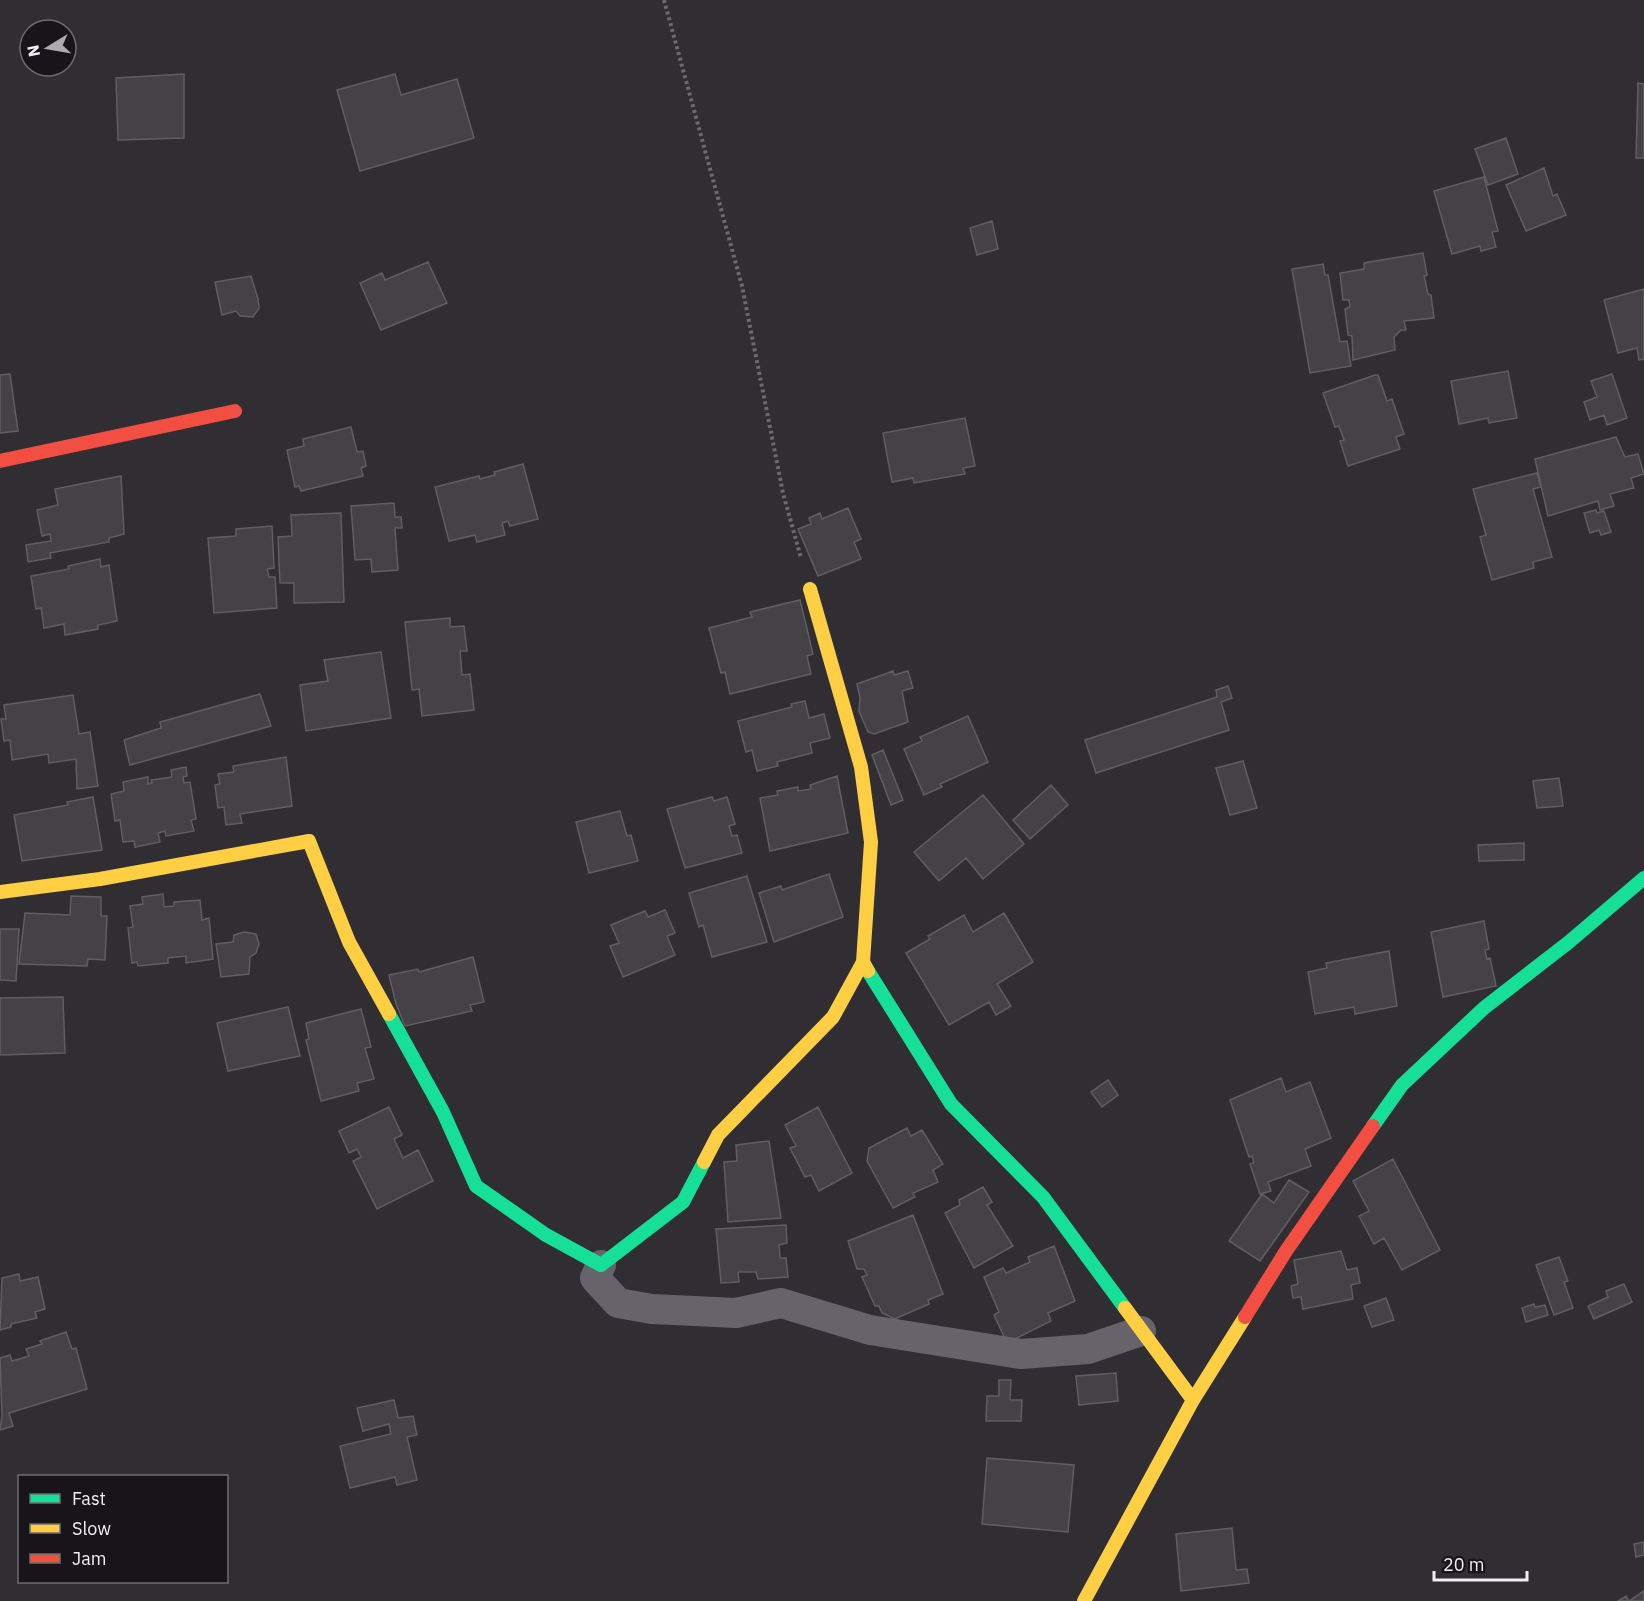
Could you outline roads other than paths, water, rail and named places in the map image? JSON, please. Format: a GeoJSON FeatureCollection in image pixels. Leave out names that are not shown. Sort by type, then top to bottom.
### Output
{"type":"FeatureCollection","features":[{"type":"Feature","properties":{"kind":"street"},"geometry":{"type":"LineString","coordinates":[[0,461],[235,411]]}},
{"type":"Feature","properties":{"kind":"street"},"geometry":{"type":"LineString","coordinates":[[810,589],[861,767],[872,842],[863,962],[833,1017],[759,1090],[718,1135],[683,1202],[601,1265],[595,1278],[618,1303],[652,1309],[736,1313],[781,1303],[870,1330],[1021,1354],[1088,1349],[1141,1331]]}},
{"type":"Feature","properties":{"kind":"street"},"geometry":{"type":"LineString","coordinates":[[0,892],[100,879],[309,841],[349,942],[443,1112],[476,1186],[546,1235],[601,1265]]}},
{"type":"Feature","properties":{"kind":"street"},"geometry":{"type":"LineString","coordinates":[[1084,1601],[1192,1400],[1286,1251],[1401,1085],[1484,1008],[1569,942],[1644,878]]}},
{"type":"Feature","properties":{"kind":"street"},"geometry":{"type":"LineString","coordinates":[[863,962],[951,1104],[1044,1197],[1192,1400]]}}]}
